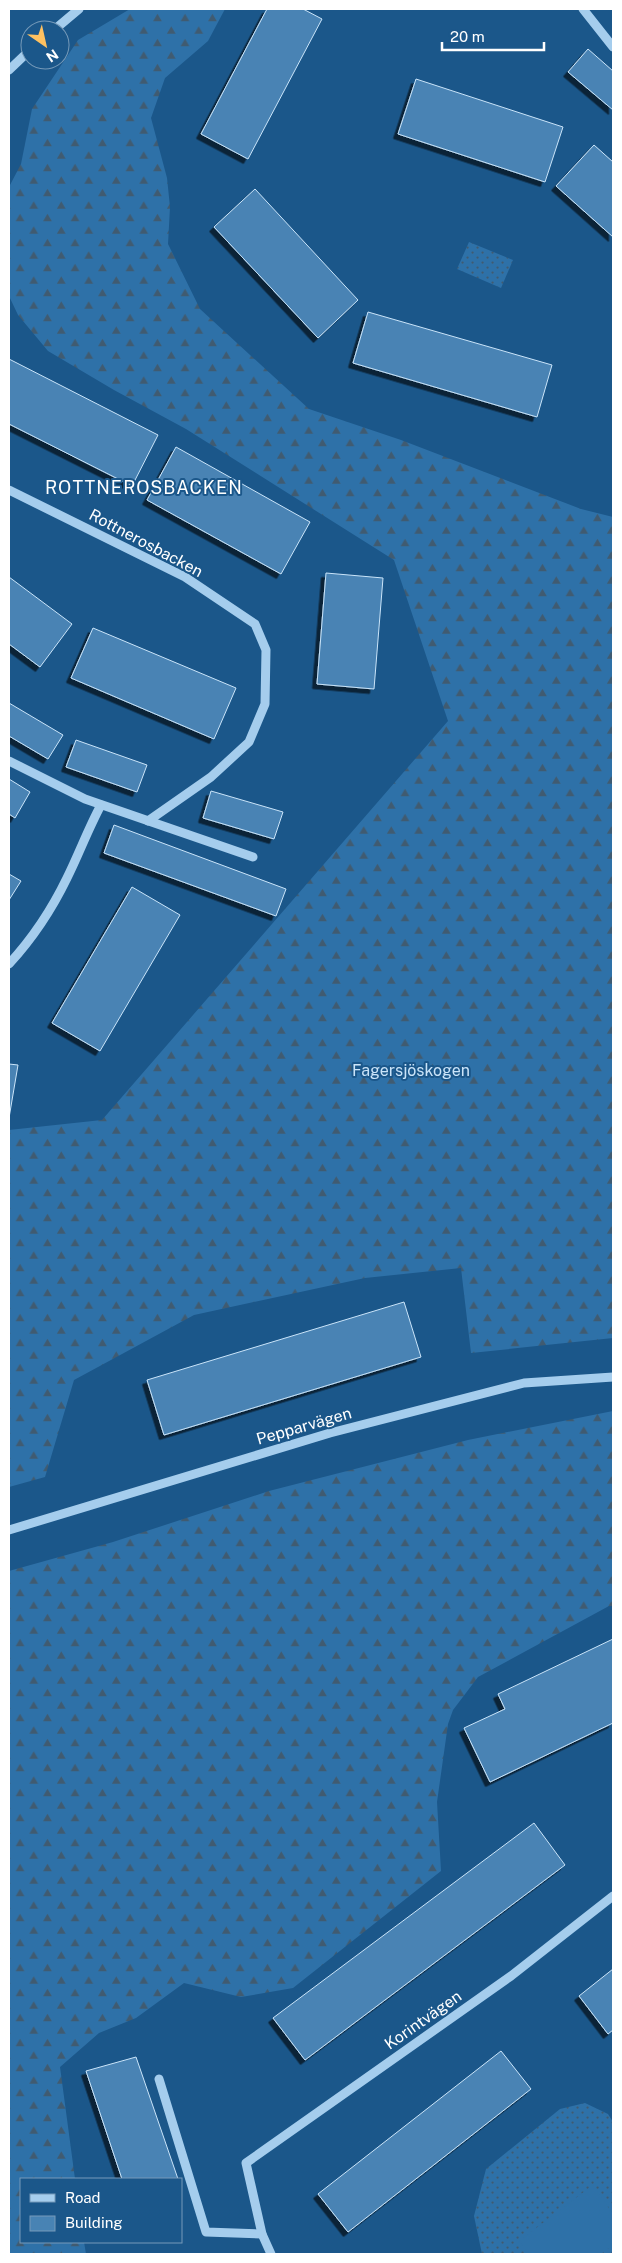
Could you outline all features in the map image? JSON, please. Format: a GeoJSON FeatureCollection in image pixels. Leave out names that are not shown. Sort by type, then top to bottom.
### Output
{"type":"FeatureCollection","features":[{"type":"Feature","properties":{"kind":"street"},"geometry":{"type":"LineString","coordinates":[[66,20],[79,9]]}},
{"type":"Feature","properties":{"kind":"street"},"geometry":{"type":"LineString","coordinates":[[583,9],[613,47]]}},
{"type":"Feature","properties":{"kind":"street"},"geometry":{"type":"LineString","coordinates":[[9,70],[20,60]]}},
{"type":"Feature","properties":{"kind":"street","name":"Rottnerosbacken"},"geometry":{"type":"LineString","coordinates":[[9,490],[185,577],[255,624],[266,650],[266,704],[249,742],[210,777],[148,821]]}},
{"type":"Feature","properties":{"kind":"street"},"geometry":{"type":"LineString","coordinates":[[9,762],[85,799],[253,858]]}},
{"type":"Feature","properties":{"kind":"street"},"geometry":{"type":"LineString","coordinates":[[9,964],[26,945],[67,879],[82,840],[101,805]]}},
{"type":"Feature","properties":{"kind":"street","name":"Pepparvägen"},"geometry":{"type":"LineString","coordinates":[[9,1530],[330,1433],[524,1383],[613,1377]]}},
{"type":"Feature","properties":{"kind":"street","name":"Korintvägen"},"geometry":{"type":"LineString","coordinates":[[262,2234],[246,2164],[511,1976],[613,1896]]}},
{"type":"Feature","properties":{"kind":"street"},"geometry":{"type":"LineString","coordinates":[[159,2080],[206,2232],[262,2234],[271,2254]]}},
{"type":"Feature","properties":{"kind":"green space","name":"Fagersjöskogen"},"geometry":{"type":"Polygon","coordinates":[[[130,9],[225,9],[208,41],[165,78],[151,118],[167,178],[170,207],[168,244],[200,309],[309,409],[401,440],[581,509],[613,517],[613,1338],[471,1353],[461,1268],[365,1278],[194,1315],[74,1380],[45,1477],[9,1487],[9,1130],[102,1120],[448,721],[394,560],[186,429],[48,351],[18,315],[9,296],[9,187],[21,164],[32,109],[58,70],[70,70],[70,52],[78,40],[130,9]]]}},
{"type":"Feature","properties":{"kind":"green space"},"geometry":{"type":"Polygon","coordinates":[[[469,242],[513,260],[501,288],[457,269],[469,242]]]}},
{"type":"Feature","properties":{"kind":"green space"},"geometry":{"type":"Polygon","coordinates":[[[613,1411],[613,1606],[609,1606],[478,1677],[453,1710],[448,1724],[437,1802],[441,1871],[293,1988],[241,1997],[184,1983],[136,2018],[99,2033],[60,2067],[75,2178],[20,2178],[20,2243],[84,2243],[86,2254],[9,2254],[9,1571],[113,1542],[269,1491],[468,1440],[613,1411]]]}},
{"type":"Feature","properties":{"kind":"green space"},"geometry":{"type":"Polygon","coordinates":[[[585,2103],[608,2114],[613,2122],[613,2254],[482,2254],[474,2216],[486,2169],[560,2109],[585,2103]]]}},
{"type":"Feature","properties":{"kind":"green space"},"geometry":{"type":"Polygon","coordinates":[[[593,2185],[613,2214],[613,2245],[601,2254],[529,2254],[519,2241],[593,2185]]]}},
{"type":"Feature","properties":{"kind":"building"},"geometry":{"type":"Polygon","coordinates":[[[267,9],[303,9],[322,19],[248,159],[201,134],[267,9]]]}},
{"type":"Feature","properties":{"kind":"building"},"geometry":{"type":"Polygon","coordinates":[[[588,49],[613,71],[613,110],[568,72],[588,49]]]}},
{"type":"Feature","properties":{"kind":"building"},"geometry":{"type":"Polygon","coordinates":[[[416,79],[563,127],[545,182],[398,134],[416,79]]]}},
{"type":"Feature","properties":{"kind":"building"},"geometry":{"type":"Polygon","coordinates":[[[594,145],[613,162],[613,237],[556,186],[594,145]]]}},
{"type":"Feature","properties":{"kind":"building"},"geometry":{"type":"Polygon","coordinates":[[[255,189],[358,300],[318,338],[214,227],[255,189]]]}},
{"type":"Feature","properties":{"kind":"building"},"geometry":{"type":"Polygon","coordinates":[[[368,312],[552,365],[537,417],[353,363],[368,312]]]}},
{"type":"Feature","properties":{"kind":"building"},"geometry":{"type":"Polygon","coordinates":[[[9,359],[158,435],[132,486],[9,424],[9,359]]]}},
{"type":"Feature","properties":{"kind":"building"},"geometry":{"type":"Polygon","coordinates":[[[176,447],[310,522],[281,574],[147,500],[176,447]]]}},
{"type":"Feature","properties":{"kind":"building"},"geometry":{"type":"Polygon","coordinates":[[[326,573],[383,578],[374,689],[317,684],[326,573]]]}},
{"type":"Feature","properties":{"kind":"building"},"geometry":{"type":"Polygon","coordinates":[[[9,577],[72,624],[40,667],[9,644],[9,577]]]}},
{"type":"Feature","properties":{"kind":"building"},"geometry":{"type":"Polygon","coordinates":[[[93,628],[236,688],[214,739],[71,678],[93,628]]]}},
{"type":"Feature","properties":{"kind":"building"},"geometry":{"type":"Polygon","coordinates":[[[9,703],[63,735],[48,759],[9,736],[9,703]]]}},
{"type":"Feature","properties":{"kind":"building"},"geometry":{"type":"Polygon","coordinates":[[[76,740],[147,765],[137,792],[66,767],[76,740]]]}},
{"type":"Feature","properties":{"kind":"building"},"geometry":{"type":"Polygon","coordinates":[[[9,779],[30,792],[15,818],[9,814],[9,779]]]}},
{"type":"Feature","properties":{"kind":"building"},"geometry":{"type":"Polygon","coordinates":[[[211,791],[283,812],[274,839],[203,818],[211,791]]]}},
{"type":"Feature","properties":{"kind":"building"},"geometry":{"type":"Polygon","coordinates":[[[114,825],[286,889],[276,916],[104,853],[114,825]]]}},
{"type":"Feature","properties":{"kind":"building"},"geometry":{"type":"Polygon","coordinates":[[[9,874],[21,881],[9,900],[9,874]]]}},
{"type":"Feature","properties":{"kind":"building"},"geometry":{"type":"Polygon","coordinates":[[[132,887],[180,915],[100,1051],[52,1023],[132,887]]]}},
{"type":"Feature","properties":{"kind":"building"},"geometry":{"type":"Polygon","coordinates":[[[9,1064],[18,1065],[9,1118],[9,1064]]]}},
{"type":"Feature","properties":{"kind":"building"},"geometry":{"type":"Polygon","coordinates":[[[404,1302],[421,1357],[164,1435],[147,1380],[404,1302]]]}},
{"type":"Feature","properties":{"kind":"building"},"geometry":{"type":"Polygon","coordinates":[[[613,1639],[613,1723],[490,1782],[464,1728],[505,1709],[498,1694],[613,1639]]]}},
{"type":"Feature","properties":{"kind":"building"},"geometry":{"type":"Polygon","coordinates":[[[534,1823],[565,1865],[305,2060],[273,2018],[534,1823]]]}},
{"type":"Feature","properties":{"kind":"building"},"geometry":{"type":"Polygon","coordinates":[[[613,1969],[613,2030],[608,2034],[579,1996],[613,1969]]]}},
{"type":"Feature","properties":{"kind":"building"},"geometry":{"type":"Polygon","coordinates":[[[501,2051],[531,2089],[348,2232],[318,2194],[501,2051]]]}},
{"type":"Feature","properties":{"kind":"building"},"geometry":{"type":"Polygon","coordinates":[[[136,2057],[178,2178],[122,2178],[86,2071],[136,2057]]]}},
{"type":"Feature","properties":{"kind":"district","name":"ROTTNEROSBACKEN"},"geometry":{"type":"Point","coordinates":[144,487]}}]}
